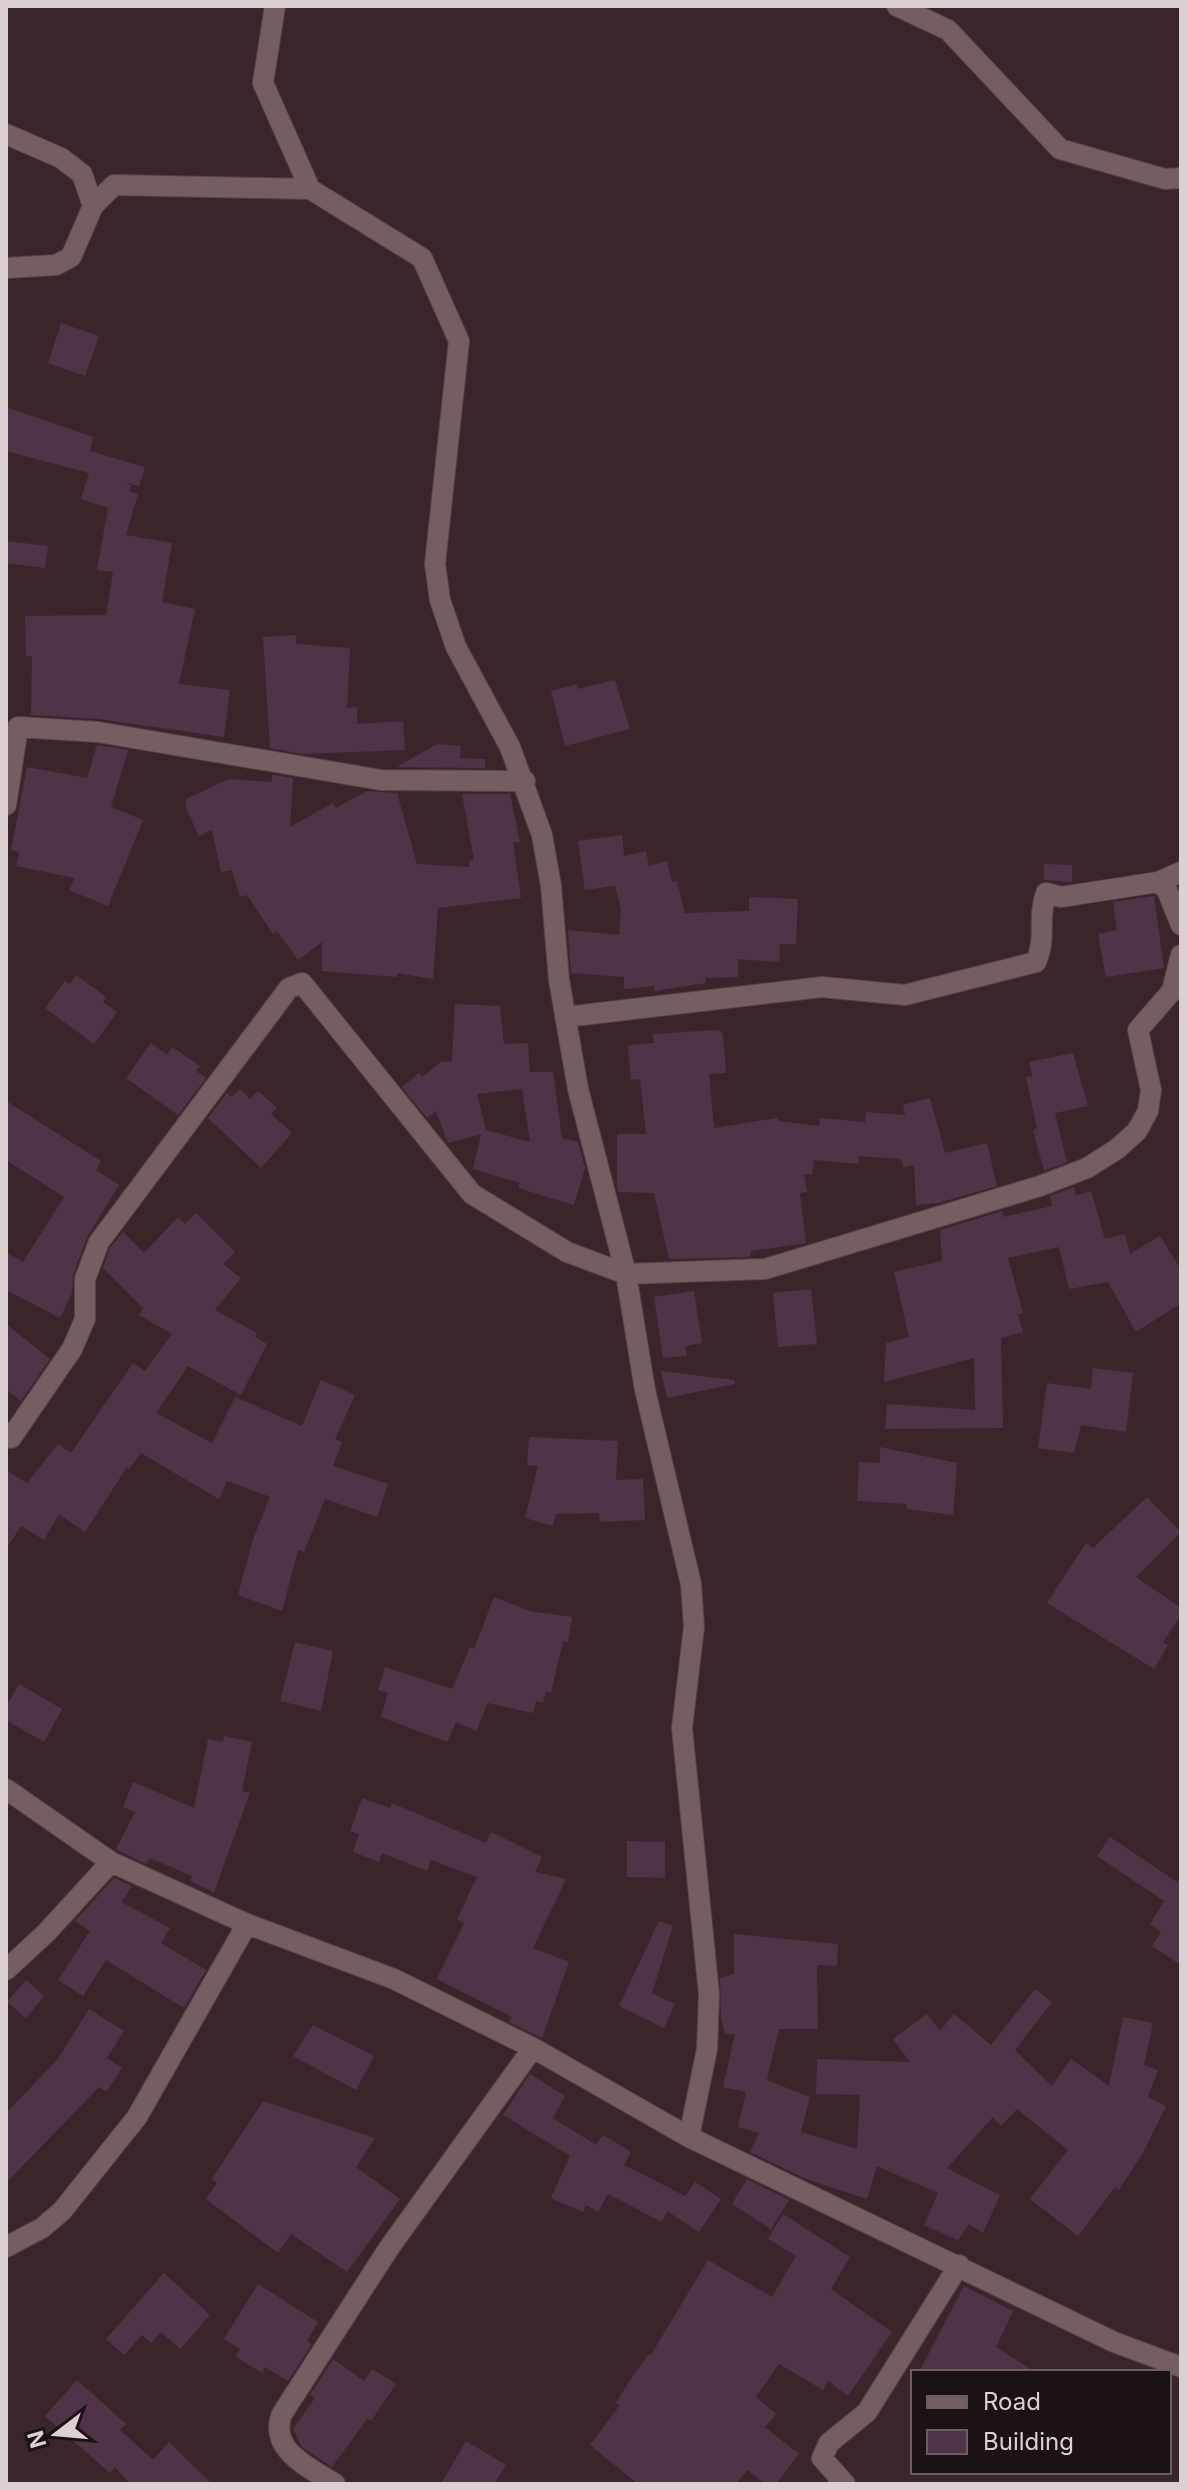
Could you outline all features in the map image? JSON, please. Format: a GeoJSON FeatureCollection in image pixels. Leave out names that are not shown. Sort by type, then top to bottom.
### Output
{"type":"FeatureCollection","features":[{"type":"Feature","properties":{"kind":"street"},"geometry":{"type":"LineString","coordinates":[[275,6],[263,83],[310,189]]}},
{"type":"Feature","properties":{"kind":"street"},"geometry":{"type":"LineString","coordinates":[[897,6],[948,30],[1060,149],[1165,179],[1181,178]]}},
{"type":"Feature","properties":{"kind":"street"},"geometry":{"type":"LineString","coordinates":[[6,134],[61,158],[82,174],[93,206]]}},
{"type":"Feature","properties":{"kind":"street"},"geometry":{"type":"LineString","coordinates":[[6,268],[56,265],[71,257],[93,206],[114,185],[310,189],[422,258],[459,341],[435,564],[440,600],[456,647],[525,781],[542,835],[551,886],[565,1017],[578,1089],[626,1274],[645,1390],[691,1584],[693,1613],[682,1728],[709,1994],[707,2049],[689,2137]]}},
{"type":"Feature","properties":{"kind":"street"},"geometry":{"type":"LineString","coordinates":[[6,805],[18,727],[98,732],[381,780],[525,781]]}},
{"type":"Feature","properties":{"kind":"street"},"geometry":{"type":"LineString","coordinates":[[565,1017],[822,987],[905,995],[933,989],[1036,962],[1044,944],[1040,910],[1046,893],[1061,897],[1158,882],[1181,872]]}},
{"type":"Feature","properties":{"kind":"street"},"geometry":{"type":"LineString","coordinates":[[1158,882],[1167,890],[1181,925]]}},
{"type":"Feature","properties":{"kind":"street"},"geometry":{"type":"LineString","coordinates":[[6,1433],[11,1438],[72,1349],[85,1319],[85,1279],[99,1242],[289,988],[302,983],[472,1194],[567,1252],[626,1274],[765,1269],[1040,1186],[1087,1168],[1117,1149],[1137,1131],[1148,1111],[1151,1090],[1138,1030],[1172,991],[1181,955]]}},
{"type":"Feature","properties":{"kind":"street"},"geometry":{"type":"LineString","coordinates":[[6,1789],[111,1862],[247,1924],[394,1979],[533,2048],[689,2137],[1114,2342],[1181,2367]]}},
{"type":"Feature","properties":{"kind":"street"},"geometry":{"type":"LineString","coordinates":[[6,1970],[46,1933],[111,1862]]}},
{"type":"Feature","properties":{"kind":"street"},"geometry":{"type":"LineString","coordinates":[[6,2247],[42,2228],[62,2211],[137,2117],[247,1924]]}},
{"type":"Feature","properties":{"kind":"street"},"geometry":{"type":"LineString","coordinates":[[335,2484],[280,2442],[276,2429],[282,2414],[389,2248],[533,2048]]}},
{"type":"Feature","properties":{"kind":"street"},"geometry":{"type":"LineString","coordinates":[[845,2484],[822,2458],[829,2443],[867,2412],[959,2265]]}},
{"type":"Feature","properties":{"kind":"building"},"geometry":{"type":"Polygon","coordinates":[[[61,323],[99,336],[85,376],[48,363],[61,323]]]}},
{"type":"Feature","properties":{"kind":"building"},"geometry":{"type":"Polygon","coordinates":[[[6,407],[93,437],[90,451],[145,467],[139,486],[124,482],[131,485],[128,491],[138,494],[126,535],[172,543],[162,602],[195,609],[179,684],[230,690],[224,737],[99,719],[31,715],[32,656],[26,656],[25,616],[106,615],[113,572],[97,570],[108,508],[81,499],[89,473],[6,451],[6,407]]]}},
{"type":"Feature","properties":{"kind":"building"},"geometry":{"type":"Polygon","coordinates":[[[6,541],[48,546],[45,568],[6,563],[6,541]]]}},
{"type":"Feature","properties":{"kind":"building"},"geometry":{"type":"Polygon","coordinates":[[[296,635],[296,644],[350,648],[347,708],[357,707],[357,724],[403,721],[405,750],[303,754],[270,748],[263,637],[296,635]]]}},
{"type":"Feature","properties":{"kind":"building"},"geometry":{"type":"Polygon","coordinates":[[[615,680],[630,729],[565,746],[551,691],[577,684],[578,689],[615,680]]]}},
{"type":"Feature","properties":{"kind":"building"},"geometry":{"type":"Polygon","coordinates":[[[437,744],[461,746],[460,758],[485,759],[485,768],[397,767],[437,744]]]}},
{"type":"Feature","properties":{"kind":"building"},"geometry":{"type":"Polygon","coordinates":[[[97,745],[128,750],[111,807],[143,820],[108,906],[69,890],[75,878],[16,866],[19,852],[11,850],[27,767],[87,778],[97,745]]]}},
{"type":"Feature","properties":{"kind":"building"},"geometry":{"type":"Polygon","coordinates":[[[272,775],[293,778],[290,827],[333,803],[336,808],[367,791],[397,793],[417,864],[469,867],[469,861],[474,860],[462,794],[510,794],[520,842],[513,842],[521,898],[438,908],[433,979],[397,973],[397,977],[322,971],[322,942],[298,960],[277,931],[273,934],[247,895],[240,897],[232,870],[221,872],[212,830],[199,836],[186,808],[186,799],[229,779],[272,782],[272,775]]]}},
{"type":"Feature","properties":{"kind":"building"},"geometry":{"type":"Polygon","coordinates":[[[622,835],[624,856],[646,851],[649,866],[667,861],[672,882],[677,881],[685,913],[749,911],[749,897],[798,899],[796,944],[780,944],[779,962],[738,959],[738,977],[705,978],[706,983],[654,991],[654,986],[624,989],[624,977],[571,973],[568,930],[619,935],[621,909],[615,886],[585,890],[578,841],[622,835]]]}},
{"type":"Feature","properties":{"kind":"building"},"geometry":{"type":"Polygon","coordinates":[[[1044,864],[1072,865],[1072,882],[1044,880],[1044,864]]]}},
{"type":"Feature","properties":{"kind":"building"},"geometry":{"type":"Polygon","coordinates":[[[1154,896],[1164,968],[1106,977],[1098,934],[1117,930],[1113,902],[1154,896]]]}},
{"type":"Feature","properties":{"kind":"building"},"geometry":{"type":"Polygon","coordinates":[[[76,975],[106,997],[103,1002],[117,1012],[94,1044],[45,1008],[65,981],[70,984],[76,975]]]}},
{"type":"Feature","properties":{"kind":"building"},"geometry":{"type":"Polygon","coordinates":[[[455,1004],[500,1006],[504,1044],[528,1043],[530,1072],[553,1072],[562,1138],[578,1142],[585,1168],[574,1205],[518,1188],[520,1183],[473,1169],[481,1134],[448,1143],[436,1111],[427,1118],[402,1087],[419,1073],[422,1077],[441,1062],[452,1061],[455,1004]],[[522,1089],[477,1094],[486,1130],[530,1142],[522,1089]]]}},
{"type":"Feature","properties":{"kind":"building"},"geometry":{"type":"Polygon","coordinates":[[[718,1030],[723,1034],[726,1073],[709,1074],[714,1128],[777,1118],[778,1121],[819,1126],[820,1118],[865,1122],[866,1112],[905,1115],[903,1105],[930,1098],[945,1153],[987,1143],[997,1186],[938,1203],[916,1205],[914,1165],[903,1167],[901,1159],[859,1156],[859,1164],[814,1160],[812,1175],[804,1174],[807,1192],[800,1193],[806,1243],[751,1251],[750,1257],[669,1259],[654,1193],[618,1192],[617,1187],[617,1134],[646,1134],[640,1079],[631,1080],[628,1045],[654,1043],[653,1034],[718,1030]]]}},
{"type":"Feature","properties":{"kind":"building"},"geometry":{"type":"Polygon","coordinates":[[[151,1043],[167,1055],[172,1047],[200,1066],[196,1071],[206,1078],[178,1115],[126,1078],[151,1043]]]}},
{"type":"Feature","properties":{"kind":"building"},"geometry":{"type":"Polygon","coordinates":[[[1073,1053],[1088,1106],[1055,1113],[1067,1162],[1044,1171],[1033,1130],[1037,1128],[1026,1077],[1032,1076],[1029,1062],[1073,1053]]]}},
{"type":"Feature","properties":{"kind":"building"},"geometry":{"type":"Polygon","coordinates":[[[240,1089],[250,1099],[258,1091],[277,1108],[271,1114],[292,1133],[261,1168],[208,1118],[227,1093],[232,1097],[240,1089]]]}},
{"type":"Feature","properties":{"kind":"building"},"geometry":{"type":"Polygon","coordinates":[[[6,1101],[101,1161],[96,1170],[119,1185],[87,1237],[73,1275],[72,1293],[60,1318],[6,1290],[6,1252],[23,1262],[64,1197],[6,1160],[6,1101]]]}},
{"type":"Feature","properties":{"kind":"building"},"geometry":{"type":"Polygon","coordinates":[[[1074,1187],[1076,1196],[1091,1191],[1105,1239],[1125,1234],[1130,1254],[1160,1236],[1181,1270],[1181,1303],[1136,1332],[1108,1282],[1069,1289],[1059,1247],[1008,1258],[1023,1313],[1018,1314],[1023,1332],[1001,1338],[1003,1428],[885,1429],[887,1404],[975,1410],[974,1358],[884,1382],[886,1343],[909,1337],[894,1272],[942,1261],[940,1230],[1002,1211],[1003,1217],[1052,1206],[1050,1196],[1074,1187]]]}},
{"type":"Feature","properties":{"kind":"building"},"geometry":{"type":"Polygon","coordinates":[[[196,1213],[235,1252],[223,1264],[241,1278],[215,1310],[257,1333],[255,1337],[267,1344],[241,1395],[188,1366],[156,1413],[212,1443],[235,1397],[302,1426],[321,1380],[355,1395],[335,1439],[342,1442],[333,1466],[388,1484],[377,1517],[325,1499],[304,1552],[298,1550],[282,1611],[238,1595],[253,1539],[270,1497],[227,1481],[219,1499],[141,1453],[129,1469],[127,1467],[85,1532],[59,1514],[44,1540],[21,1526],[6,1549],[6,1470],[27,1483],[58,1444],[71,1453],[133,1363],[145,1371],[172,1334],[139,1315],[143,1308],[103,1268],[110,1248],[123,1232],[144,1253],[178,1217],[185,1224],[196,1213]]]}},
{"type":"Feature","properties":{"kind":"building"},"geometry":{"type":"Polygon","coordinates":[[[811,1289],[817,1344],[778,1347],[773,1293],[811,1289]]]}},
{"type":"Feature","properties":{"kind":"building"},"geometry":{"type":"Polygon","coordinates":[[[694,1291],[702,1343],[685,1346],[687,1356],[663,1358],[654,1297],[694,1291]]]}},
{"type":"Feature","properties":{"kind":"building"},"geometry":{"type":"Polygon","coordinates":[[[6,1324],[50,1359],[21,1401],[6,1389],[6,1324]]]}},
{"type":"Feature","properties":{"kind":"building"},"geometry":{"type":"Polygon","coordinates":[[[1093,1368],[1133,1373],[1126,1432],[1081,1425],[1074,1453],[1038,1448],[1047,1383],[1091,1389],[1093,1368]]]}},
{"type":"Feature","properties":{"kind":"building"},"geometry":{"type":"Polygon","coordinates":[[[661,1371],[734,1380],[735,1384],[667,1398],[661,1371]]]}},
{"type":"Feature","properties":{"kind":"building"},"geometry":{"type":"Polygon","coordinates":[[[529,1437],[618,1441],[616,1480],[643,1479],[645,1520],[600,1522],[599,1513],[556,1514],[553,1526],[525,1518],[538,1466],[527,1465],[529,1437]]]}},
{"type":"Feature","properties":{"kind":"building"},"geometry":{"type":"Polygon","coordinates":[[[880,1447],[957,1463],[953,1515],[906,1509],[907,1504],[857,1501],[859,1462],[880,1463],[880,1447]]]}},
{"type":"Feature","properties":{"kind":"building"},"geometry":{"type":"Polygon","coordinates":[[[1147,1497],[1181,1532],[1136,1577],[1181,1608],[1181,1615],[1163,1642],[1168,1645],[1154,1669],[1047,1603],[1086,1543],[1093,1548],[1147,1497]]]}},
{"type":"Feature","properties":{"kind":"building"},"geometry":{"type":"Polygon","coordinates":[[[494,1597],[529,1611],[572,1617],[568,1642],[563,1641],[551,1693],[546,1691],[543,1703],[536,1701],[533,1713],[488,1703],[476,1731],[456,1722],[447,1742],[381,1717],[388,1693],[378,1690],[385,1667],[452,1689],[470,1647],[474,1649],[494,1597]]]}},
{"type":"Feature","properties":{"kind":"building"},"geometry":{"type":"Polygon","coordinates":[[[295,1642],[333,1651],[321,1711],[280,1701],[295,1642]]]}},
{"type":"Feature","properties":{"kind":"building"},"geometry":{"type":"Polygon","coordinates":[[[19,1684],[62,1709],[44,1742],[6,1720],[6,1707],[19,1684]]]}},
{"type":"Feature","properties":{"kind":"building"},"geometry":{"type":"Polygon","coordinates":[[[224,1736],[252,1742],[242,1791],[250,1793],[214,1892],[190,1881],[192,1876],[150,1858],[146,1864],[116,1849],[135,1812],[123,1807],[133,1782],[194,1808],[208,1739],[223,1742],[224,1736]]]}},
{"type":"Feature","properties":{"kind":"building"},"geometry":{"type":"Polygon","coordinates":[[[362,1798],[390,1808],[392,1803],[486,1843],[491,1832],[542,1857],[535,1872],[566,1879],[533,1948],[569,1962],[542,2038],[509,2022],[512,2017],[437,1979],[464,1923],[457,1919],[477,1877],[431,1860],[427,1871],[382,1853],[379,1862],[353,1852],[359,1834],[350,1831],[362,1798]]]}},
{"type":"Feature","properties":{"kind":"building"},"geometry":{"type":"Polygon","coordinates":[[[1110,1837],[1177,1882],[1181,1876],[1181,1965],[1152,1946],[1161,1932],[1150,1924],[1164,1901],[1097,1856],[1110,1837]]]}},
{"type":"Feature","properties":{"kind":"building"},"geometry":{"type":"Polygon","coordinates":[[[627,1841],[665,1842],[665,1878],[627,1877],[627,1841]]]}},
{"type":"Feature","properties":{"kind":"building"},"geometry":{"type":"Polygon","coordinates":[[[114,1878],[132,1886],[121,1902],[170,1928],[161,1943],[206,1970],[184,2008],[106,1960],[83,1996],[58,1980],[90,1931],[75,1921],[114,1878]]]}},
{"type":"Feature","properties":{"kind":"building"},"geometry":{"type":"Polygon","coordinates":[[[659,1921],[673,1926],[652,1993],[675,2004],[664,2028],[619,2006],[659,1921]]]}},
{"type":"Feature","properties":{"kind":"building"},"geometry":{"type":"Polygon","coordinates":[[[734,1934],[838,1944],[837,1966],[817,1965],[818,2029],[779,2029],[767,2080],[810,2097],[801,2132],[857,2149],[860,2095],[816,2094],[817,2059],[910,2062],[893,2039],[927,2014],[940,2031],[954,2014],[991,2045],[1035,1989],[1052,2002],[1015,2050],[1052,2086],[1071,2059],[1109,2086],[1123,2017],[1153,2023],[1144,2065],[1158,2070],[1148,2097],[1166,2106],[1144,2151],[1119,2190],[1115,2187],[1078,2236],[1030,2199],[1068,2150],[1017,2109],[1001,2126],[993,2117],[947,2168],[1000,2195],[983,2233],[969,2224],[958,2240],[924,2225],[938,2193],[877,2166],[867,2199],[806,2179],[750,2152],[759,2133],[738,2127],[746,2092],[723,2087],[735,2034],[725,2034],[721,2018],[720,1978],[734,1974],[734,1934]]]}},
{"type":"Feature","properties":{"kind":"building"},"geometry":{"type":"Polygon","coordinates":[[[26,1980],[44,1996],[26,2018],[7,2002],[26,1980]]]}},
{"type":"Feature","properties":{"kind":"building"},"geometry":{"type":"Polygon","coordinates":[[[89,2009],[124,2031],[107,2058],[122,2068],[106,2092],[99,2087],[6,2183],[6,2113],[58,2059],[89,2009]]]}},
{"type":"Feature","properties":{"kind":"building"},"geometry":{"type":"Polygon","coordinates":[[[313,2025],[374,2056],[356,2090],[293,2056],[313,2025]]]}},
{"type":"Feature","properties":{"kind":"building"},"geometry":{"type":"Polygon","coordinates":[[[530,2074],[565,2096],[553,2118],[596,2145],[603,2135],[631,2152],[624,2165],[685,2196],[695,2182],[721,2199],[699,2232],[667,2211],[662,2222],[608,2194],[598,2212],[586,2205],[583,2212],[551,2198],[570,2156],[503,2115],[530,2074]]]}},
{"type":"Feature","properties":{"kind":"building"},"geometry":{"type":"Polygon","coordinates":[[[263,2101],[375,2138],[356,2167],[400,2199],[347,2272],[291,2234],[278,2253],[206,2199],[217,2183],[212,2179],[263,2101]]]}},
{"type":"Feature","properties":{"kind":"building"},"geometry":{"type":"Polygon","coordinates":[[[747,2179],[789,2200],[771,2229],[732,2204],[747,2179]]]}},
{"type":"Feature","properties":{"kind":"building"},"geometry":{"type":"Polygon","coordinates":[[[783,2214],[850,2257],[831,2289],[892,2332],[848,2396],[828,2381],[823,2390],[779,2364],[756,2397],[776,2414],[765,2427],[799,2454],[776,2484],[765,2484],[748,2470],[735,2484],[638,2484],[590,2445],[620,2405],[616,2403],[634,2374],[651,2355],[708,2260],[772,2297],[796,2256],[768,2239],[783,2214]]]}},
{"type":"Feature","properties":{"kind":"building"},"geometry":{"type":"Polygon","coordinates":[[[164,2273],[210,2315],[180,2349],[161,2332],[151,2343],[142,2335],[124,2355],[106,2339],[164,2273]]]}},
{"type":"Feature","properties":{"kind":"building"},"geometry":{"type":"Polygon","coordinates":[[[258,2284],[318,2322],[307,2341],[312,2344],[288,2381],[265,2367],[262,2373],[235,2356],[240,2349],[224,2339],[258,2284]]]}},
{"type":"Feature","properties":{"kind":"building"},"geometry":{"type":"Polygon","coordinates":[[[964,2286],[1013,2311],[996,2347],[1032,2370],[920,2370],[964,2286]]]}},
{"type":"Feature","properties":{"kind":"building"},"geometry":{"type":"Polygon","coordinates":[[[333,2359],[364,2381],[372,2369],[396,2384],[371,2421],[367,2419],[332,2467],[302,2447],[293,2429],[315,2398],[310,2395],[333,2359]]]}},
{"type":"Feature","properties":{"kind":"building"},"geometry":{"type":"Polygon","coordinates":[[[77,2380],[126,2424],[120,2430],[153,2460],[169,2442],[212,2484],[130,2484],[115,2467],[110,2473],[45,2416],[77,2380]]]}},
{"type":"Feature","properties":{"kind":"building"},"geometry":{"type":"Polygon","coordinates":[[[466,2441],[506,2465],[494,2484],[441,2484],[466,2441]]]}}]}
